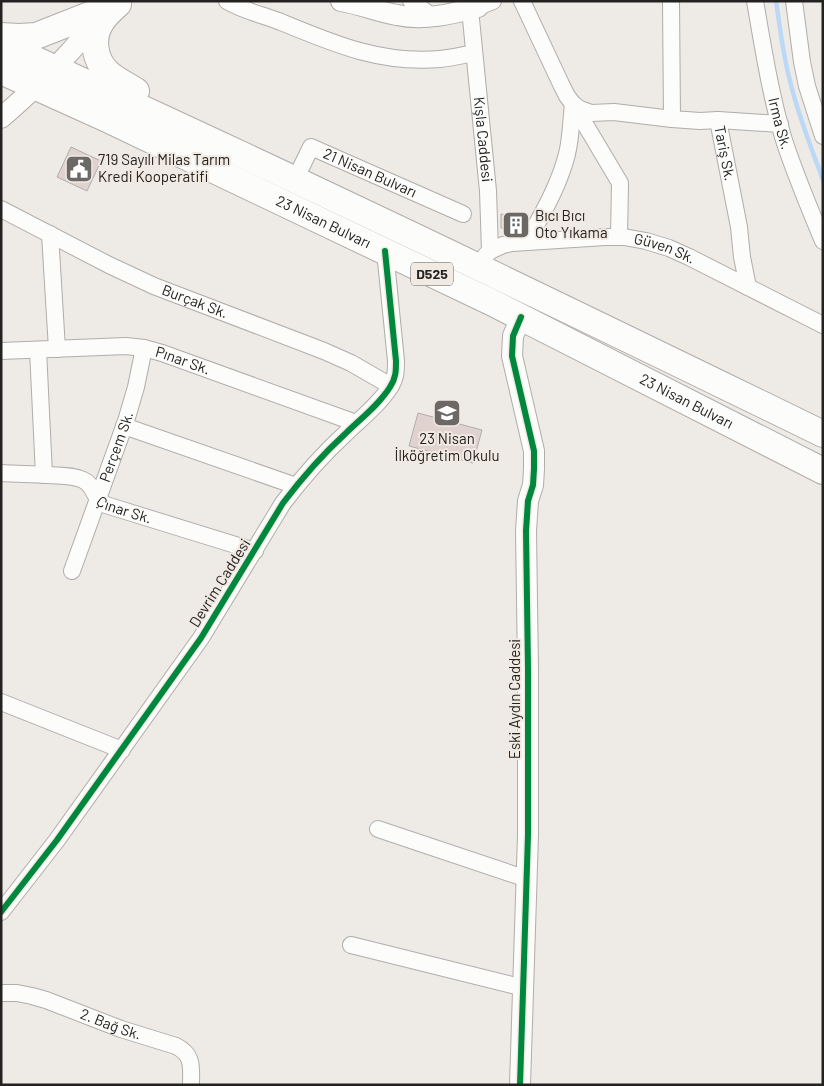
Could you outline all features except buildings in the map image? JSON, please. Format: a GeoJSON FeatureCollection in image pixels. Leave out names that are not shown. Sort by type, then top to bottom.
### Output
{"type":"FeatureCollection","features":[{"type":"Feature","properties":{"kind":"highway"},"geometry":{"type":"LineString","coordinates":[[1,36],[36,36],[124,3]]}},
{"type":"Feature","properties":{"kind":"highway"},"geometry":{"type":"LineString","coordinates":[[124,3],[104,18],[97,30],[95,39],[97,55],[105,70],[111,76],[223,146]]}},
{"type":"Feature","properties":{"kind":"highway","name":"D525"},"geometry":{"type":"LineString","coordinates":[[1,44],[55,68]]}},
{"type":"Feature","properties":{"kind":"highway","name":"23 Nisan Bulvarı"},"geometry":{"type":"LineString","coordinates":[[55,68],[296,180],[484,258],[823,434]]}},
{"type":"Feature","properties":{"kind":"highway","name":"D525"},"geometry":{"type":"LineString","coordinates":[[1,71],[36,87]]}},
{"type":"Feature","properties":{"kind":"highway","name":"23 Nisan Bulvarı"},"geometry":{"type":"LineString","coordinates":[[36,87],[107,119],[521,317],[823,471]]}},
{"type":"Feature","properties":{"kind":"street"},"geometry":{"type":"LineString","coordinates":[[227,1],[322,40],[378,56],[414,60],[441,59],[474,53]]}},
{"type":"Feature","properties":{"kind":"street"},"geometry":{"type":"LineString","coordinates":[[341,1],[400,16],[431,16],[456,13],[479,5]]}},
{"type":"Feature","properties":{"kind":"street"},"geometry":{"type":"LineString","coordinates":[[411,1],[418,4],[431,16]]}},
{"type":"Feature","properties":{"kind":"street"},"geometry":{"type":"LineString","coordinates":[[522,1],[567,96],[620,183],[619,237]]}},
{"type":"Feature","properties":{"kind":"street"},"geometry":{"type":"LineString","coordinates":[[671,1],[672,119]]}},
{"type":"Feature","properties":{"kind":"street","name":"Irma Sk."},"geometry":{"type":"LineString","coordinates":[[755,1],[768,75],[780,124],[791,160],[823,241]]}},
{"type":"Feature","properties":{"kind":"street"},"geometry":{"type":"LineString","coordinates":[[794,1],[806,78],[823,136]]}},
{"type":"Feature","properties":{"kind":"street"},"geometry":{"type":"LineString","coordinates":[[1,118],[55,68],[94,21],[110,8],[124,3]]}},
{"type":"Feature","properties":{"kind":"street","name":"Kışla Caddesi"},"geometry":{"type":"LineString","coordinates":[[479,5],[474,53],[488,191],[484,258]]}},
{"type":"Feature","properties":{"kind":"street"},"geometry":{"type":"LineString","coordinates":[[527,242],[563,168],[568,151],[573,104]]}},
{"type":"Feature","properties":{"kind":"street","name":"Tariş Sk."},"geometry":{"type":"LineString","coordinates":[[573,104],[591,113],[614,112],[672,119],[718,120],[748,287]]}},
{"type":"Feature","properties":{"kind":"street"},"geometry":{"type":"LineString","coordinates":[[718,120],[780,124]]}},
{"type":"Feature","properties":{"kind":"street","name":"21 Nisan Bulvarı"},"geometry":{"type":"LineString","coordinates":[[296,180],[311,147],[463,214]]}},
{"type":"Feature","properties":{"kind":"street","name":"Burçak Sk."},"geometry":{"type":"LineString","coordinates":[[1,209],[154,286],[324,351],[351,363],[391,386]]}},
{"type":"Feature","properties":{"kind":"street"},"geometry":{"type":"LineString","coordinates":[[50,234],[57,349]]}},
{"type":"Feature","properties":{"kind":"street","name":"Güven Sk."},"geometry":{"type":"LineString","coordinates":[[484,258],[503,245],[619,237],[635,238],[669,248],[689,257],[823,325]]}},
{"type":"Feature","properties":{"kind":"street","name":"Devrim Caddesi"},"geometry":{"type":"LineString","coordinates":[[1,912],[57,840],[201,638],[283,503],[313,466],[384,396],[391,386],[396,377],[396,361],[385,252]]}},
{"type":"Feature","properties":{"kind":"street","name":"Eski Aydın Caddesi"},"geometry":{"type":"LineString","coordinates":[[520,1085],[527,879],[528,669],[526,553],[527,513],[528,501],[533,485],[534,451],[512,356],[513,336],[521,317]]}},
{"type":"Feature","properties":{"kind":"street","name":"Pınar Sk."},"geometry":{"type":"LineString","coordinates":[[1,351],[126,346],[144,348],[356,423]]}},
{"type":"Feature","properties":{"kind":"street","name":"Perçem Sk."},"geometry":{"type":"LineString","coordinates":[[72,571],[124,426],[136,387],[144,348]]}},
{"type":"Feature","properties":{"kind":"street"},"geometry":{"type":"LineString","coordinates":[[38,350],[44,475]]}},
{"type":"Feature","properties":{"kind":"street"},"geometry":{"type":"LineString","coordinates":[[124,426],[296,486]]}},
{"type":"Feature","properties":{"kind":"street","name":"Çınar Sk."},"geometry":{"type":"LineString","coordinates":[[1,473],[74,477],[84,480],[89,484],[98,500],[106,506],[255,550]]}},
{"type":"Feature","properties":{"kind":"street"},"geometry":{"type":"LineString","coordinates":[[1,702],[122,750]]}},
{"type":"Feature","properties":{"kind":"street"},"geometry":{"type":"LineString","coordinates":[[378,830],[527,879]]}},
{"type":"Feature","properties":{"kind":"street"},"geometry":{"type":"LineString","coordinates":[[351,945],[524,988]]}},
{"type":"Feature","properties":{"kind":"street","name":"2. Bağ Sk."},"geometry":{"type":"LineString","coordinates":[[1,993],[32,996],[46,1000],[121,1029],[183,1049],[190,1059],[191,1085]]}},
{"type":"Feature","properties":{"kind":"waterway"},"geometry":{"type":"LineString","coordinates":[[776,1],[793,94],[823,180]]}},
{"type":"Feature","properties":{"kind":"cycle path"},"geometry":{"type":"LineString","coordinates":[[1,912],[57,840],[201,638],[283,503],[320,458],[375,406],[392,384],[396,361],[385,251]]}},
{"type":"Feature","properties":{"kind":"cycle path"},"geometry":{"type":"LineString","coordinates":[[520,1085],[528,835],[526,531],[528,501],[533,485],[534,469],[534,451],[512,356],[513,336],[521,317]]}},
{"type":"Feature","properties":{"kind":"place","name":"719 Sayılı Milas Tarım Kredi Kooperatifi"},"geometry":{"type":"Point","coordinates":[79,169]}},
{"type":"Feature","properties":{"kind":"place","name":"Bıcı Bıcı Oto Yıkama"},"geometry":{"type":"Point","coordinates":[516,225]}},
{"type":"Feature","properties":{"kind":"place","name":"23 Nisan İlköğretim Okulu"},"geometry":{"type":"Point","coordinates":[447,413]}}]}
